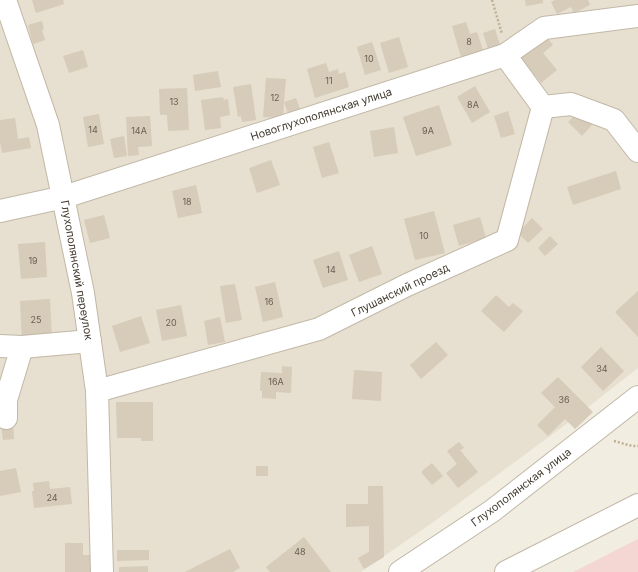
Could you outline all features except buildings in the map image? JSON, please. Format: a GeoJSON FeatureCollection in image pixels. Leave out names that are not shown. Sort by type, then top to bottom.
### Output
{"type":"FeatureCollection","features":[{"type":"Feature","properties":{"kind":"street","name":"Глухополянский переулок"},"geometry":{"type":"LineString","coordinates":[[5,0],[48,125],[83,293],[97,391],[102,572]]}},
{"type":"Feature","properties":{"kind":"street","name":"Новоглухополянская улица"},"geometry":{"type":"LineString","coordinates":[[0,211],[64,197],[505,55],[544,28],[638,16]]}},
{"type":"Feature","properties":{"kind":"street"},"geometry":{"type":"LineString","coordinates":[[505,55],[543,107],[571,104],[614,120],[638,151]]}},
{"type":"Feature","properties":{"kind":"street","name":"Глушанский проезд"},"geometry":{"type":"LineString","coordinates":[[97,391],[319,329],[407,285],[507,240],[543,107]]}},
{"type":"Feature","properties":{"kind":"street"},"geometry":{"type":"LineString","coordinates":[[0,346],[22,347],[90,341]]}},
{"type":"Feature","properties":{"kind":"street"},"geometry":{"type":"LineString","coordinates":[[6,418],[6,400],[22,347]]}},
{"type":"Feature","properties":{"kind":"street","name":"Глухополянская улица"},"geometry":{"type":"LineString","coordinates":[[400,572],[492,511],[638,397]]}},
{"type":"Feature","properties":{"kind":"street"},"geometry":{"type":"LineString","coordinates":[[506,572],[638,505]]}},
{"type":"Feature","properties":{"kind":"path"},"geometry":{"type":"LineString","coordinates":[[492,0],[505,45],[505,55]]}},
{"type":"Feature","properties":{"kind":"shaded area"},"geometry":{"type":"Polygon","coordinates":[[[0,0],[638,0],[638,368],[569,422],[432,523],[361,572],[0,572],[0,0]]]}},
{"type":"Feature","properties":{"kind":"shaded area"},"geometry":{"type":"Polygon","coordinates":[[[638,539],[638,572],[573,572],[638,539]]]}}]}
